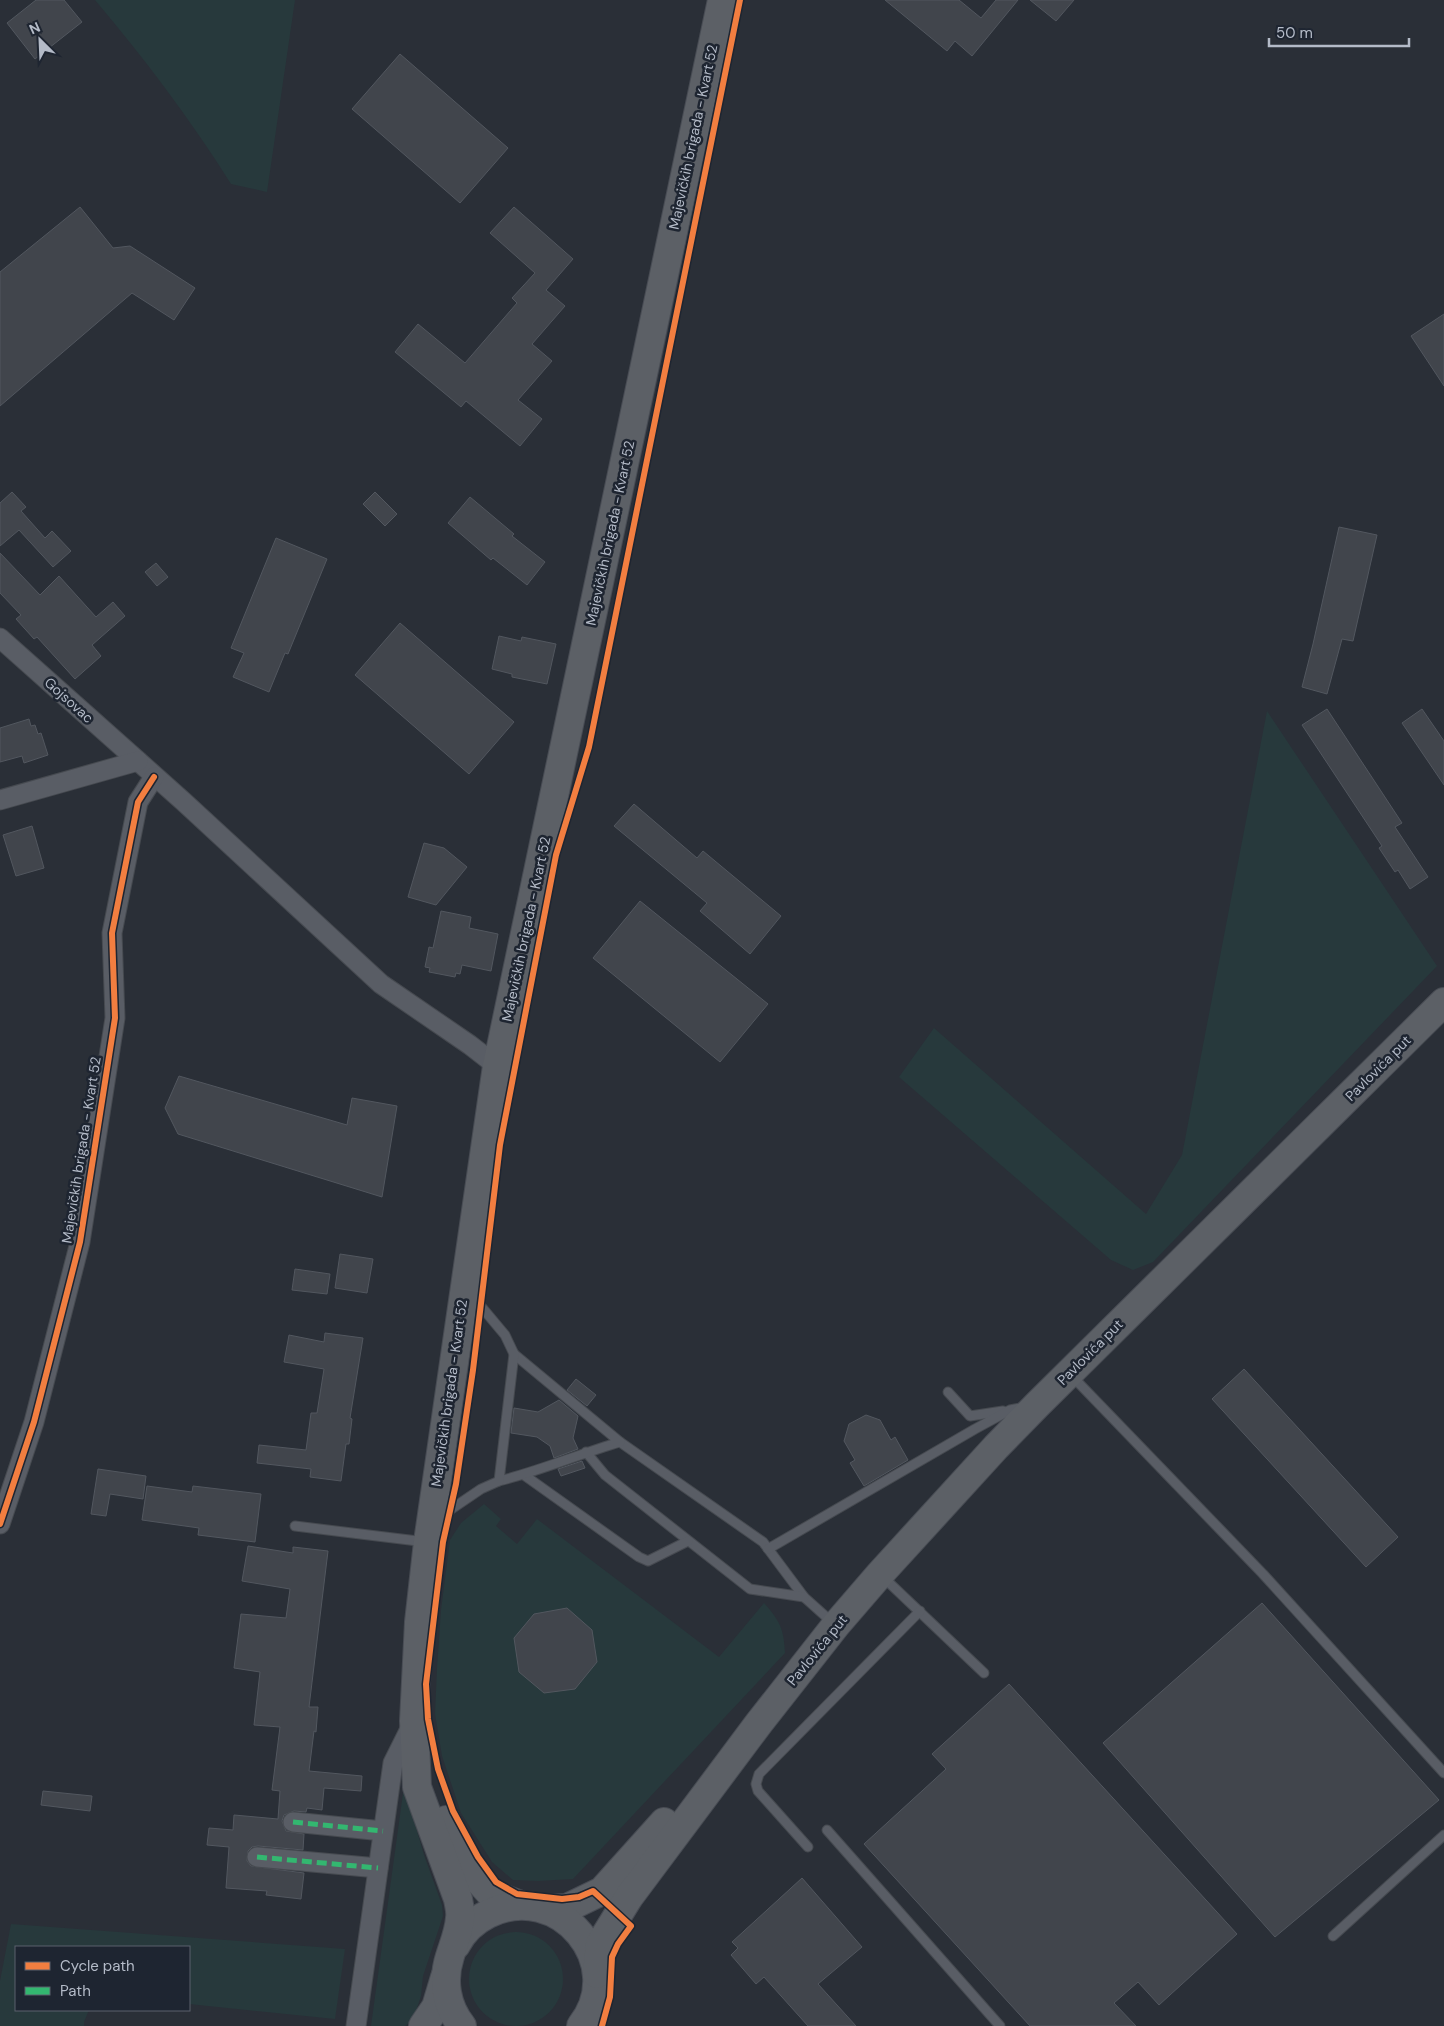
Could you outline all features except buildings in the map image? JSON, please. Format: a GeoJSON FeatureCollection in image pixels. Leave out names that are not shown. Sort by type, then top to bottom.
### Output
{"type":"FeatureCollection","features":[{"type":"Feature","properties":{"kind":"main road","name":"Majevičkih brigada - Kvart 52"},"geometry":{"type":"LineString","coordinates":[[414,1721],[419,1622],[428,1542],[497,1066],[722,0]]}},
{"type":"Feature","properties":{"kind":"main road","name":"Pavlovića put"},"geometry":{"type":"LineString","coordinates":[[759,1723],[836,1625],[996,1447],[1444,1002]]}},
{"type":"Feature","properties":{"kind":"main road"},"geometry":{"type":"LineString","coordinates":[[414,1721],[442,1811],[472,1873],[491,1894],[566,1919],[581,1934],[592,1953],[597,1974]]}},
{"type":"Feature","properties":{"kind":"main road"},"geometry":{"type":"LineString","coordinates":[[414,1721],[417,1787],[458,1899],[461,1916],[458,1935],[436,2008],[423,2026]]}},
{"type":"Feature","properties":{"kind":"main road"},"geometry":{"type":"LineString","coordinates":[[462,2026],[456,2018],[448,1998],[448,1966],[460,1936],[477,1919],[498,1909],[567,1908],[602,1891],[667,1818],[759,1723]]}},
{"type":"Feature","properties":{"kind":"main road"},"geometry":{"type":"LineString","coordinates":[[581,2026],[587,2019],[597,1989],[600,1944],[629,1897],[759,1723]]}},
{"type":"Feature","properties":{"kind":"street","name":"Gojsovac"},"geometry":{"type":"LineString","coordinates":[[0,638],[154,777]]}},
{"type":"Feature","properties":{"kind":"street"},"geometry":{"type":"LineString","coordinates":[[0,800],[138,761]]}},
{"type":"Feature","properties":{"kind":"street"},"geometry":{"type":"LineString","coordinates":[[154,777],[381,984],[470,1045],[497,1066]]}},
{"type":"Feature","properties":{"kind":"street","name":"Majevičkih brigada - Kvart 52"},"geometry":{"type":"LineString","coordinates":[[0,1524],[34,1422],[80,1242],[115,1018],[112,933],[138,802],[154,777]]}},
{"type":"Feature","properties":{"kind":"street"},"geometry":{"type":"LineString","coordinates":[[356,2026],[393,1763],[414,1721]]}},
{"type":"Feature","properties":{"kind":"street"},"geometry":{"type":"LineString","coordinates":[[293,1822],[383,1831]]}},
{"type":"Feature","properties":{"kind":"street"},"geometry":{"type":"LineString","coordinates":[[257,1857],[378,1868]]}},
{"type":"Feature","properties":{"kind":"lane"},"geometry":{"type":"LineString","coordinates":[[464,1286],[505,1335],[514,1354],[620,1442],[762,1542],[804,1598],[836,1625]]}},
{"type":"Feature","properties":{"kind":"lane"},"geometry":{"type":"LineString","coordinates":[[499,1481],[514,1354]]}},
{"type":"Feature","properties":{"kind":"lane"},"geometry":{"type":"LineString","coordinates":[[1069,1373],[1263,1574],[1444,1773]]}},
{"type":"Feature","properties":{"kind":"lane"},"geometry":{"type":"LineString","coordinates":[[948,1392],[970,1416],[1037,1405]]}},
{"type":"Feature","properties":{"kind":"lane"},"geometry":{"type":"LineString","coordinates":[[768,1549],[845,1503],[1010,1410]]}},
{"type":"Feature","properties":{"kind":"lane"},"geometry":{"type":"LineString","coordinates":[[295,1526],[428,1542],[450,1510],[481,1489],[499,1481],[524,1475],[586,1452],[620,1442]]}},
{"type":"Feature","properties":{"kind":"lane"},"geometry":{"type":"LineString","coordinates":[[586,1452],[605,1476],[750,1589],[804,1598]]}},
{"type":"Feature","properties":{"kind":"lane"},"geometry":{"type":"LineString","coordinates":[[524,1475],[643,1559],[648,1560],[688,1542]]}},
{"type":"Feature","properties":{"kind":"lane"},"geometry":{"type":"LineString","coordinates":[[880,1574],[984,1673]]}},
{"type":"Feature","properties":{"kind":"lane"},"geometry":{"type":"LineString","coordinates":[[808,1847],[758,1791],[756,1784],[759,1774],[920,1611]]}},
{"type":"Feature","properties":{"kind":"lane"},"geometry":{"type":"LineString","coordinates":[[827,1830],[1000,2026]]}},
{"type":"Feature","properties":{"kind":"lane"},"geometry":{"type":"LineString","coordinates":[[1333,1936],[1444,1835]]}},
{"type":"Feature","properties":{"kind":"shaded area"},"geometry":{"type":"Polygon","coordinates":[[[95,0],[295,0],[267,192],[231,184],[200,136],[166,90],[95,0]]]}},
{"type":"Feature","properties":{"kind":"shaded area"},"geometry":{"type":"Polygon","coordinates":[[[1267,711],[1437,966],[1153,1262],[1133,1270],[1111,1260],[899,1077],[934,1028],[1146,1214],[1182,1155],[1267,711]]]}},
{"type":"Feature","properties":{"kind":"shaded area"},"geometry":{"type":"Polygon","coordinates":[[[484,1504],[501,1519],[496,1526],[517,1544],[537,1519],[719,1657],[764,1603],[777,1620],[784,1638],[785,1653],[573,1879],[513,1880],[492,1862],[461,1813],[442,1756],[435,1714],[441,1610],[450,1540],[461,1523],[484,1504]]]}},
{"type":"Feature","properties":{"kind":"shaded area"},"geometry":{"type":"Polygon","coordinates":[[[404,1786],[424,1855],[442,1905],[443,1916],[423,1976],[421,1996],[413,2020],[405,2026],[371,2026],[404,1786]]]}},
{"type":"Feature","properties":{"kind":"shaded area"},"geometry":{"type":"Polygon","coordinates":[[[11,1924],[345,1949],[335,2019],[190,2004],[190,1946],[15,1946],[15,2011],[89,2011],[84,2026],[0,2026],[0,1981],[11,1924]]]}},
{"type":"Feature","properties":{"kind":"shaded area"},"geometry":{"type":"Polygon","coordinates":[[[516,1932],[534,1936],[549,1946],[559,1961],[563,1979],[559,1997],[549,2012],[534,2022],[516,2026],[498,2022],[483,2012],[473,1997],[469,1979],[473,1961],[483,1946],[498,1936],[516,1932]]]}},
{"type":"Feature","properties":{"kind":"marked path"},"geometry":{"type":"LineString","coordinates":[[293,1822],[383,1831]]}},
{"type":"Feature","properties":{"kind":"marked path"},"geometry":{"type":"LineString","coordinates":[[257,1857],[378,1868]]}},
{"type":"Feature","properties":{"kind":"cycle path"},"geometry":{"type":"LineString","coordinates":[[602,2026],[610,1997],[612,1957],[618,1944],[631,1926],[593,1891],[579,1897],[562,1899],[517,1894],[496,1882],[478,1857],[453,1811],[438,1769],[428,1719],[426,1684],[443,1542],[456,1484],[473,1370],[500,1145],[556,855],[589,747],[740,0]]}},
{"type":"Feature","properties":{"kind":"cycle path"},"geometry":{"type":"LineString","coordinates":[[0,1524],[34,1422],[80,1242],[115,1018],[112,933],[138,802],[154,777]]}}]}
